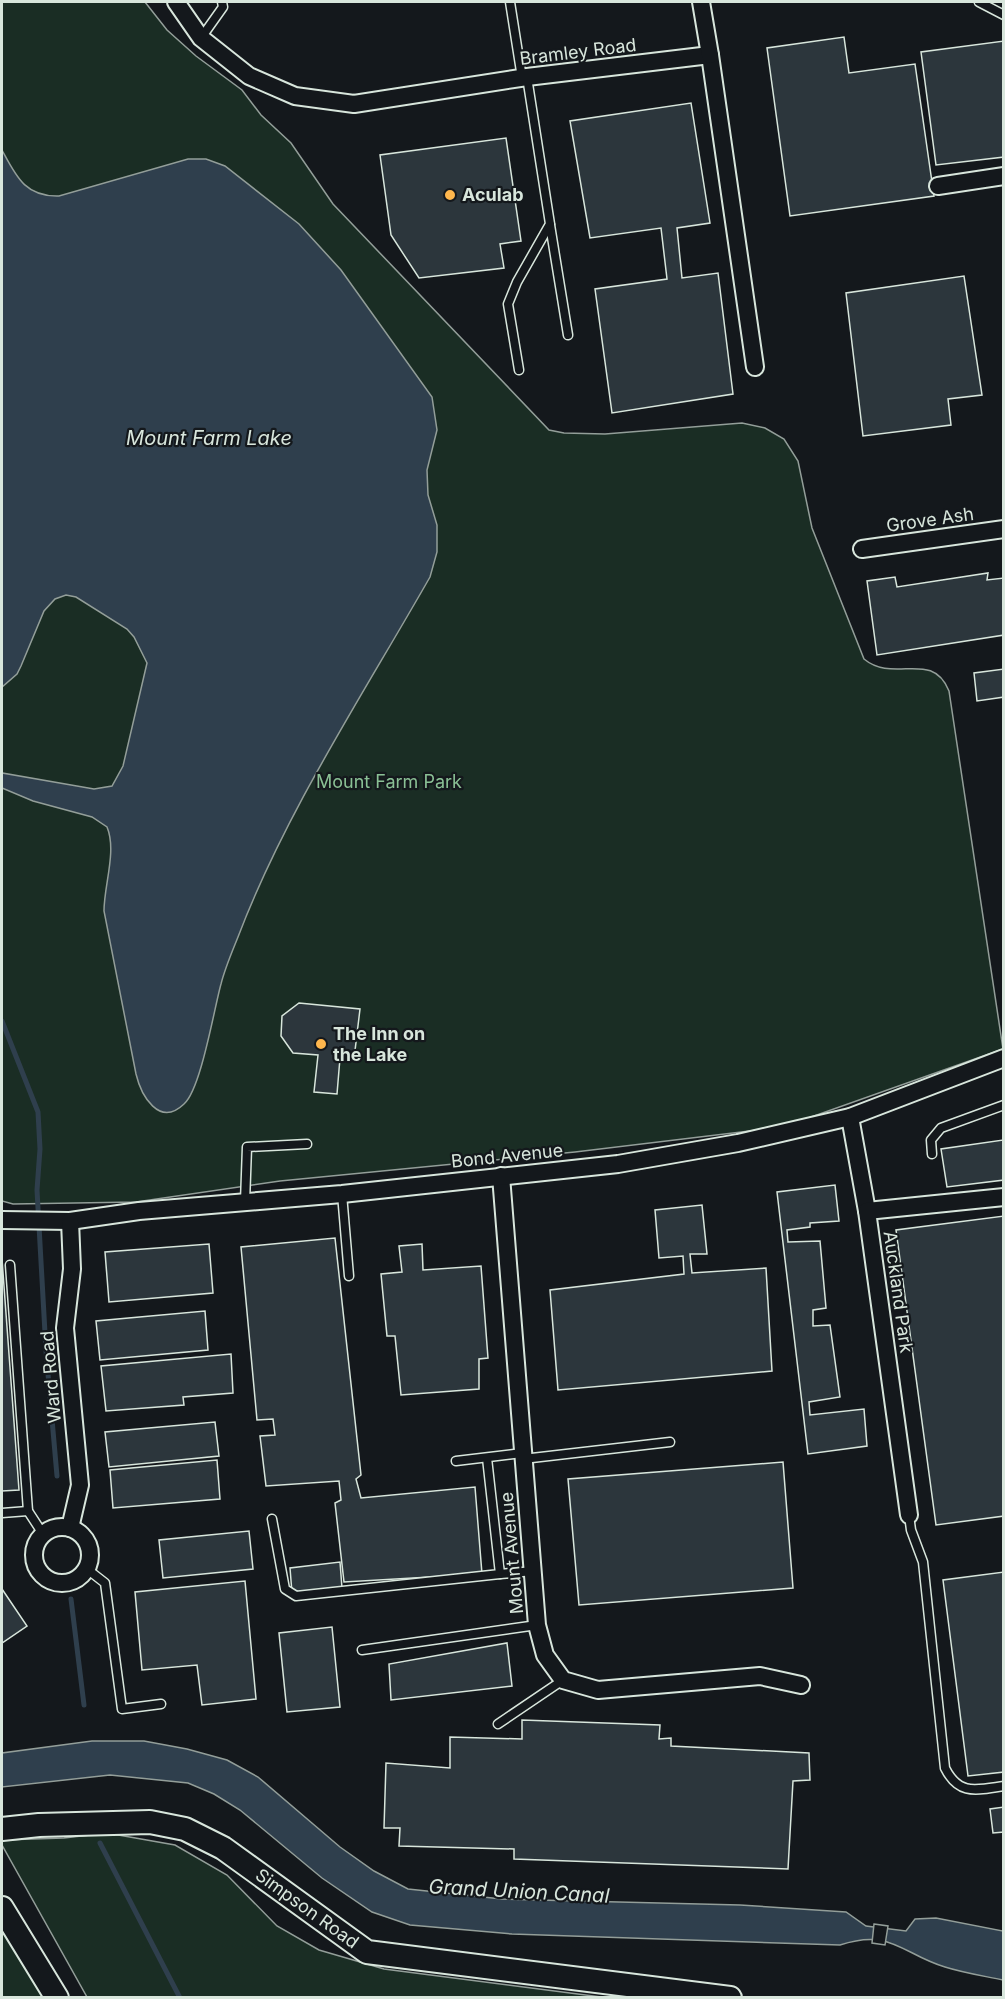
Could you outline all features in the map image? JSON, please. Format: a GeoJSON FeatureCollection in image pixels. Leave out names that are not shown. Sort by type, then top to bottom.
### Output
{"type":"FeatureCollection","features":[{"type":"Feature","properties":{"kind":"street","name":"Bramley Road"},"geometry":{"type":"LineString","coordinates":[[176,2],[201,38],[249,76],[295,96],[354,104],[524,78],[710,55]]}},
{"type":"Feature","properties":{"kind":"street"},"geometry":{"type":"LineString","coordinates":[[701,2],[755,367]]}},
{"type":"Feature","properties":{"kind":"street"},"geometry":{"type":"LineString","coordinates":[[938,186],[1004,176]]}},
{"type":"Feature","properties":{"kind":"street","name":"Grove Ash"},"geometry":{"type":"LineString","coordinates":[[862,549],[1004,529]]}},
{"type":"Feature","properties":{"kind":"street","name":"Bond Avenue"},"geometry":{"type":"LineString","coordinates":[[2,1220],[70,1221],[629,1162],[738,1143],[850,1116],[1004,1058]]}},
{"type":"Feature","properties":{"kind":"street"},"geometry":{"type":"LineString","coordinates":[[850,1116],[867,1211]]}},
{"type":"Feature","properties":{"kind":"street","name":"Mount Avenue"},"geometry":{"type":"LineString","coordinates":[[501,1176],[537,1624],[545,1655],[563,1680]]}},
{"type":"Feature","properties":{"kind":"street","name":"Auckland Park"},"geometry":{"type":"LineString","coordinates":[[909,1515],[867,1211],[1004,1197]]}},
{"type":"Feature","properties":{"kind":"street","name":"Ward Road"},"geometry":{"type":"LineString","coordinates":[[70,1221],[72,1269],[65,1328],[80,1485],[70,1528]]}},
{"type":"Feature","properties":{"kind":"street"},"geometry":{"type":"LineString","coordinates":[[61,1527],[78,1532],[88,1545],[90,1561],[87,1569],[72,1582],[53,1582],[44,1578],[34,1562],[34,1552],[43,1534],[61,1527]]}},
{"type":"Feature","properties":{"kind":"street"},"geometry":{"type":"LineString","coordinates":[[563,1680],[598,1690],[760,1676],[801,1685]]}},
{"type":"Feature","properties":{"kind":"street","name":"Simpson Road"},"geometry":{"type":"LineString","coordinates":[[2,1829],[39,1825],[150,1822],[185,1829],[223,1848],[367,1952],[730,1998]]}},
{"type":"Feature","properties":{"kind":"street"},"geometry":{"type":"LineString","coordinates":[[2,1908],[57,1998]]}},
{"type":"Feature","properties":{"kind":"lane"},"geometry":{"type":"LineString","coordinates":[[201,38],[224,7],[222,2]]}},
{"type":"Feature","properties":{"kind":"lane"},"geometry":{"type":"LineString","coordinates":[[510,2],[568,335]]}},
{"type":"Feature","properties":{"kind":"lane"},"geometry":{"type":"LineString","coordinates":[[979,2],[1004,15]]}},
{"type":"Feature","properties":{"kind":"lane"},"geometry":{"type":"LineString","coordinates":[[519,370],[508,304],[550,224]]}},
{"type":"Feature","properties":{"kind":"lane"},"geometry":{"type":"LineString","coordinates":[[932,1154],[931,1140],[941,1128],[1004,1105]]}},
{"type":"Feature","properties":{"kind":"lane"},"geometry":{"type":"LineString","coordinates":[[245,1202],[247,1147],[307,1144]]}},
{"type":"Feature","properties":{"kind":"lane"},"geometry":{"type":"LineString","coordinates":[[342,1194],[349,1276]]}},
{"type":"Feature","properties":{"kind":"lane"},"geometry":{"type":"LineString","coordinates":[[10,1265],[28,1511],[43,1534]]}},
{"type":"Feature","properties":{"kind":"lane"},"geometry":{"type":"LineString","coordinates":[[456,1461],[670,1442]]}},
{"type":"Feature","properties":{"kind":"lane"},"geometry":{"type":"LineString","coordinates":[[487,1458],[500,1574]]}},
{"type":"Feature","properties":{"kind":"lane"},"geometry":{"type":"LineString","coordinates":[[2,1513],[28,1511]]}},
{"type":"Feature","properties":{"kind":"lane"},"geometry":{"type":"LineString","coordinates":[[909,1515],[911,1530],[923,1562],[945,1768],[952,1783],[963,1789],[1004,1786]]}},
{"type":"Feature","properties":{"kind":"lane"},"geometry":{"type":"LineString","coordinates":[[272,1519],[285,1589],[296,1596],[534,1571]]}},
{"type":"Feature","properties":{"kind":"lane"},"geometry":{"type":"LineString","coordinates":[[87,1569],[105,1583],[122,1709],[161,1704]]}},
{"type":"Feature","properties":{"kind":"lane"},"geometry":{"type":"LineString","coordinates":[[362,1650],[537,1624]]}},
{"type":"Feature","properties":{"kind":"lane"},"geometry":{"type":"LineString","coordinates":[[498,1724],[563,1680]]}},
{"type":"Feature","properties":{"kind":"green space","name":"Mount Farm Park"},"geometry":{"type":"Polygon","coordinates":[[[2,2],[145,2],[167,30],[196,56],[242,90],[261,115],[291,143],[333,204],[549,430],[564,433],[605,434],[742,423],[765,428],[784,439],[798,461],[812,528],[864,659],[876,666],[888,669],[923,669],[933,672],[942,679],[949,691],[1003,1049],[783,1127],[575,1152],[280,1181],[136,1202],[13,1204],[2,1201],[2,2]]]}},
{"type":"Feature","properties":{"kind":"green space"},"geometry":{"type":"Polygon","coordinates":[[[107,1833],[175,1845],[227,1875],[277,1926],[319,1950],[384,1969],[601,1997],[87,1997],[2,1845],[2,1840],[64,1838],[107,1833]]]}},
{"type":"Feature","properties":{"kind":"green space"},"geometry":{"type":"Polygon","coordinates":[[[2,1927],[43,1997],[2,1997],[2,1927]]]}},
{"type":"Feature","properties":{"kind":"water","name":"Mount Farm Lake"},"geometry":{"type":"Polygon","coordinates":[[[2,150],[17,176],[30,189],[38,193],[59,196],[188,159],[206,159],[225,166],[299,224],[341,270],[432,397],[437,430],[427,470],[428,495],[437,525],[437,552],[430,577],[327,754],[279,845],[257,891],[227,966],[196,1082],[184,1104],[167,1112],[159,1111],[152,1106],[142,1091],[136,1074],[104,911],[111,847],[107,827],[92,817],[33,801],[2,788],[2,773],[94,789],[112,786],[123,766],[147,663],[134,637],[127,629],[76,597],[66,595],[55,599],[44,611],[17,674],[2,687],[2,150]]]}},
{"type":"Feature","properties":{"kind":"water"},"geometry":{"type":"Polygon","coordinates":[[[92,1741],[144,1741],[227,1760],[258,1777],[340,1847],[374,1871],[408,1889],[502,1899],[740,1905],[846,1912],[866,1926],[906,1931],[915,1919],[936,1918],[1003,1931],[1003,1980],[945,1967],[896,1945],[872,1939],[840,1945],[512,1934],[410,1925],[372,1912],[322,1878],[240,1810],[214,1794],[188,1783],[110,1775],[2,1787],[2,1753],[92,1741]]]}},
{"type":"Feature","properties":{"kind":"pier"},"geometry":{"type":"Polygon","coordinates":[[[874,1924],[888,1926],[885,1945],[872,1943],[874,1924]]]}},
{"type":"Feature","properties":{"kind":"building"},"geometry":{"type":"Polygon","coordinates":[[[844,37],[849,73],[915,64],[934,196],[790,216],[767,48],[844,37]]]}},
{"type":"Feature","properties":{"kind":"building"},"geometry":{"type":"Polygon","coordinates":[[[1004,41],[1004,157],[936,165],[921,52],[1004,41]]]}},
{"type":"Feature","properties":{"kind":"building"},"geometry":{"type":"Polygon","coordinates":[[[691,103],[710,223],[677,228],[682,278],[718,273],[733,394],[612,413],[595,289],[667,279],[661,228],[590,238],[570,121],[691,103]]]}},
{"type":"Feature","properties":{"kind":"building","name":"Aculab"},"geometry":{"type":"Polygon","coordinates":[[[506,138],[521,241],[500,244],[504,268],[419,278],[391,235],[380,155],[506,138]]]}},
{"type":"Feature","properties":{"kind":"building"},"geometry":{"type":"Polygon","coordinates":[[[964,276],[982,395],[948,399],[951,425],[863,436],[846,293],[964,276]]]}},
{"type":"Feature","properties":{"kind":"building"},"geometry":{"type":"Polygon","coordinates":[[[988,573],[987,580],[1004,578],[1004,635],[877,655],[867,581],[895,577],[897,587],[988,573]]]}},
{"type":"Feature","properties":{"kind":"building"},"geometry":{"type":"Polygon","coordinates":[[[1004,669],[1004,697],[977,701],[974,673],[1004,669]]]}},
{"type":"Feature","properties":{"kind":"building","name":"The Inn on the Lake"},"geometry":{"type":"Polygon","coordinates":[[[299,1003],[360,1009],[354,1059],[340,1058],[337,1094],[314,1092],[318,1055],[293,1053],[281,1036],[282,1016],[299,1003]]]}},
{"type":"Feature","properties":{"kind":"building"},"geometry":{"type":"Polygon","coordinates":[[[1003,1140],[1004,1180],[947,1187],[941,1149],[1003,1140]]]}},
{"type":"Feature","properties":{"kind":"building"},"geometry":{"type":"Polygon","coordinates":[[[835,1185],[839,1221],[810,1223],[810,1227],[787,1230],[788,1242],[820,1241],[826,1308],[813,1310],[813,1326],[830,1325],[840,1397],[809,1402],[810,1415],[864,1409],[867,1446],[808,1454],[777,1192],[835,1185]]]}},
{"type":"Feature","properties":{"kind":"building"},"geometry":{"type":"Polygon","coordinates":[[[702,1205],[707,1254],[690,1254],[692,1273],[766,1268],[772,1371],[558,1390],[550,1290],[684,1274],[683,1256],[659,1258],[655,1210],[702,1205]]]}},
{"type":"Feature","properties":{"kind":"building"},"geometry":{"type":"Polygon","coordinates":[[[1004,1216],[1004,1516],[936,1525],[896,1230],[1004,1216]]]}},
{"type":"Feature","properties":{"kind":"building"},"geometry":{"type":"Polygon","coordinates":[[[335,1238],[361,1475],[356,1479],[361,1498],[475,1487],[482,1574],[344,1582],[335,1503],[341,1500],[339,1481],[266,1486],[260,1436],[275,1435],[273,1419],[257,1420],[241,1247],[335,1238]]]}},
{"type":"Feature","properties":{"kind":"building"},"geometry":{"type":"Polygon","coordinates":[[[209,1244],[213,1293],[109,1302],[105,1252],[209,1244]]]}},
{"type":"Feature","properties":{"kind":"building"},"geometry":{"type":"Polygon","coordinates":[[[422,1244],[423,1270],[481,1266],[488,1358],[479,1359],[479,1389],[401,1395],[395,1336],[387,1336],[381,1274],[402,1272],[399,1246],[422,1244]]]}},
{"type":"Feature","properties":{"kind":"building"},"geometry":{"type":"Polygon","coordinates":[[[2,1259],[19,1490],[2,1491],[2,1259]]]}},
{"type":"Feature","properties":{"kind":"building"},"geometry":{"type":"Polygon","coordinates":[[[205,1311],[208,1350],[100,1360],[96,1321],[205,1311]]]}},
{"type":"Feature","properties":{"kind":"building"},"geometry":{"type":"Polygon","coordinates":[[[231,1354],[233,1393],[183,1397],[184,1405],[106,1411],[101,1366],[231,1354]]]}},
{"type":"Feature","properties":{"kind":"building"},"geometry":{"type":"Polygon","coordinates":[[[215,1422],[219,1456],[109,1467],[105,1432],[215,1422]]]}},
{"type":"Feature","properties":{"kind":"building"},"geometry":{"type":"Polygon","coordinates":[[[217,1460],[220,1499],[113,1508],[110,1470],[217,1460]]]}},
{"type":"Feature","properties":{"kind":"building"},"geometry":{"type":"Polygon","coordinates":[[[783,1462],[793,1588],[579,1605],[568,1479],[783,1462]]]}},
{"type":"Feature","properties":{"kind":"building"},"geometry":{"type":"Polygon","coordinates":[[[249,1531],[253,1569],[163,1578],[159,1540],[249,1531]]]}},
{"type":"Feature","properties":{"kind":"building"},"geometry":{"type":"Polygon","coordinates":[[[340,1562],[342,1588],[292,1593],[290,1568],[340,1562]]]}},
{"type":"Feature","properties":{"kind":"building"},"geometry":{"type":"Polygon","coordinates":[[[1004,1572],[1004,1772],[968,1776],[943,1580],[1004,1572]]]}},
{"type":"Feature","properties":{"kind":"building"},"geometry":{"type":"Polygon","coordinates":[[[245,1581],[256,1699],[202,1705],[197,1665],[142,1670],[135,1592],[245,1581]]]}},
{"type":"Feature","properties":{"kind":"building"},"geometry":{"type":"Polygon","coordinates":[[[2,1589],[27,1626],[2,1643],[2,1589]]]}},
{"type":"Feature","properties":{"kind":"building"},"geometry":{"type":"Polygon","coordinates":[[[332,1627],[340,1707],[287,1712],[279,1633],[332,1627]]]}},
{"type":"Feature","properties":{"kind":"building"},"geometry":{"type":"Polygon","coordinates":[[[507,1643],[512,1686],[391,1700],[389,1664],[507,1643]]]}},
{"type":"Feature","properties":{"kind":"building"},"geometry":{"type":"Polygon","coordinates":[[[522,1720],[660,1725],[659,1739],[671,1738],[671,1746],[809,1753],[810,1780],[793,1781],[788,1869],[514,1859],[514,1849],[399,1846],[400,1828],[384,1828],[386,1763],[450,1768],[450,1737],[522,1739],[522,1720]]]}},
{"type":"Feature","properties":{"kind":"building"},"geometry":{"type":"Polygon","coordinates":[[[1004,1807],[1004,1832],[993,1833],[990,1809],[1004,1807]]]}},
{"type":"Feature","properties":{"kind":"waterway"},"geometry":{"type":"LineString","coordinates":[[2,1021],[38,1112],[40,1149],[37,1190],[46,1351],[57,1476]]}},
{"type":"Feature","properties":{"kind":"waterway"},"geometry":{"type":"LineString","coordinates":[[71,1599],[84,1705]]}},
{"type":"Feature","properties":{"kind":"waterway"},"geometry":{"type":"LineString","coordinates":[[100,1843],[180,1998]]}},
{"type":"Feature","properties":{"kind":"place","name":"Aculab"},"geometry":{"type":"Point","coordinates":[450,195]}},
{"type":"Feature","properties":{"kind":"place","name":"The Inn on the Lake"},"geometry":{"type":"Point","coordinates":[321,1044]}},
{"type":"Feature","properties":{"kind":"water label","name":"Grand Union Canal"},"geometry":{"type":"Point","coordinates":[519,1891]}}]}
